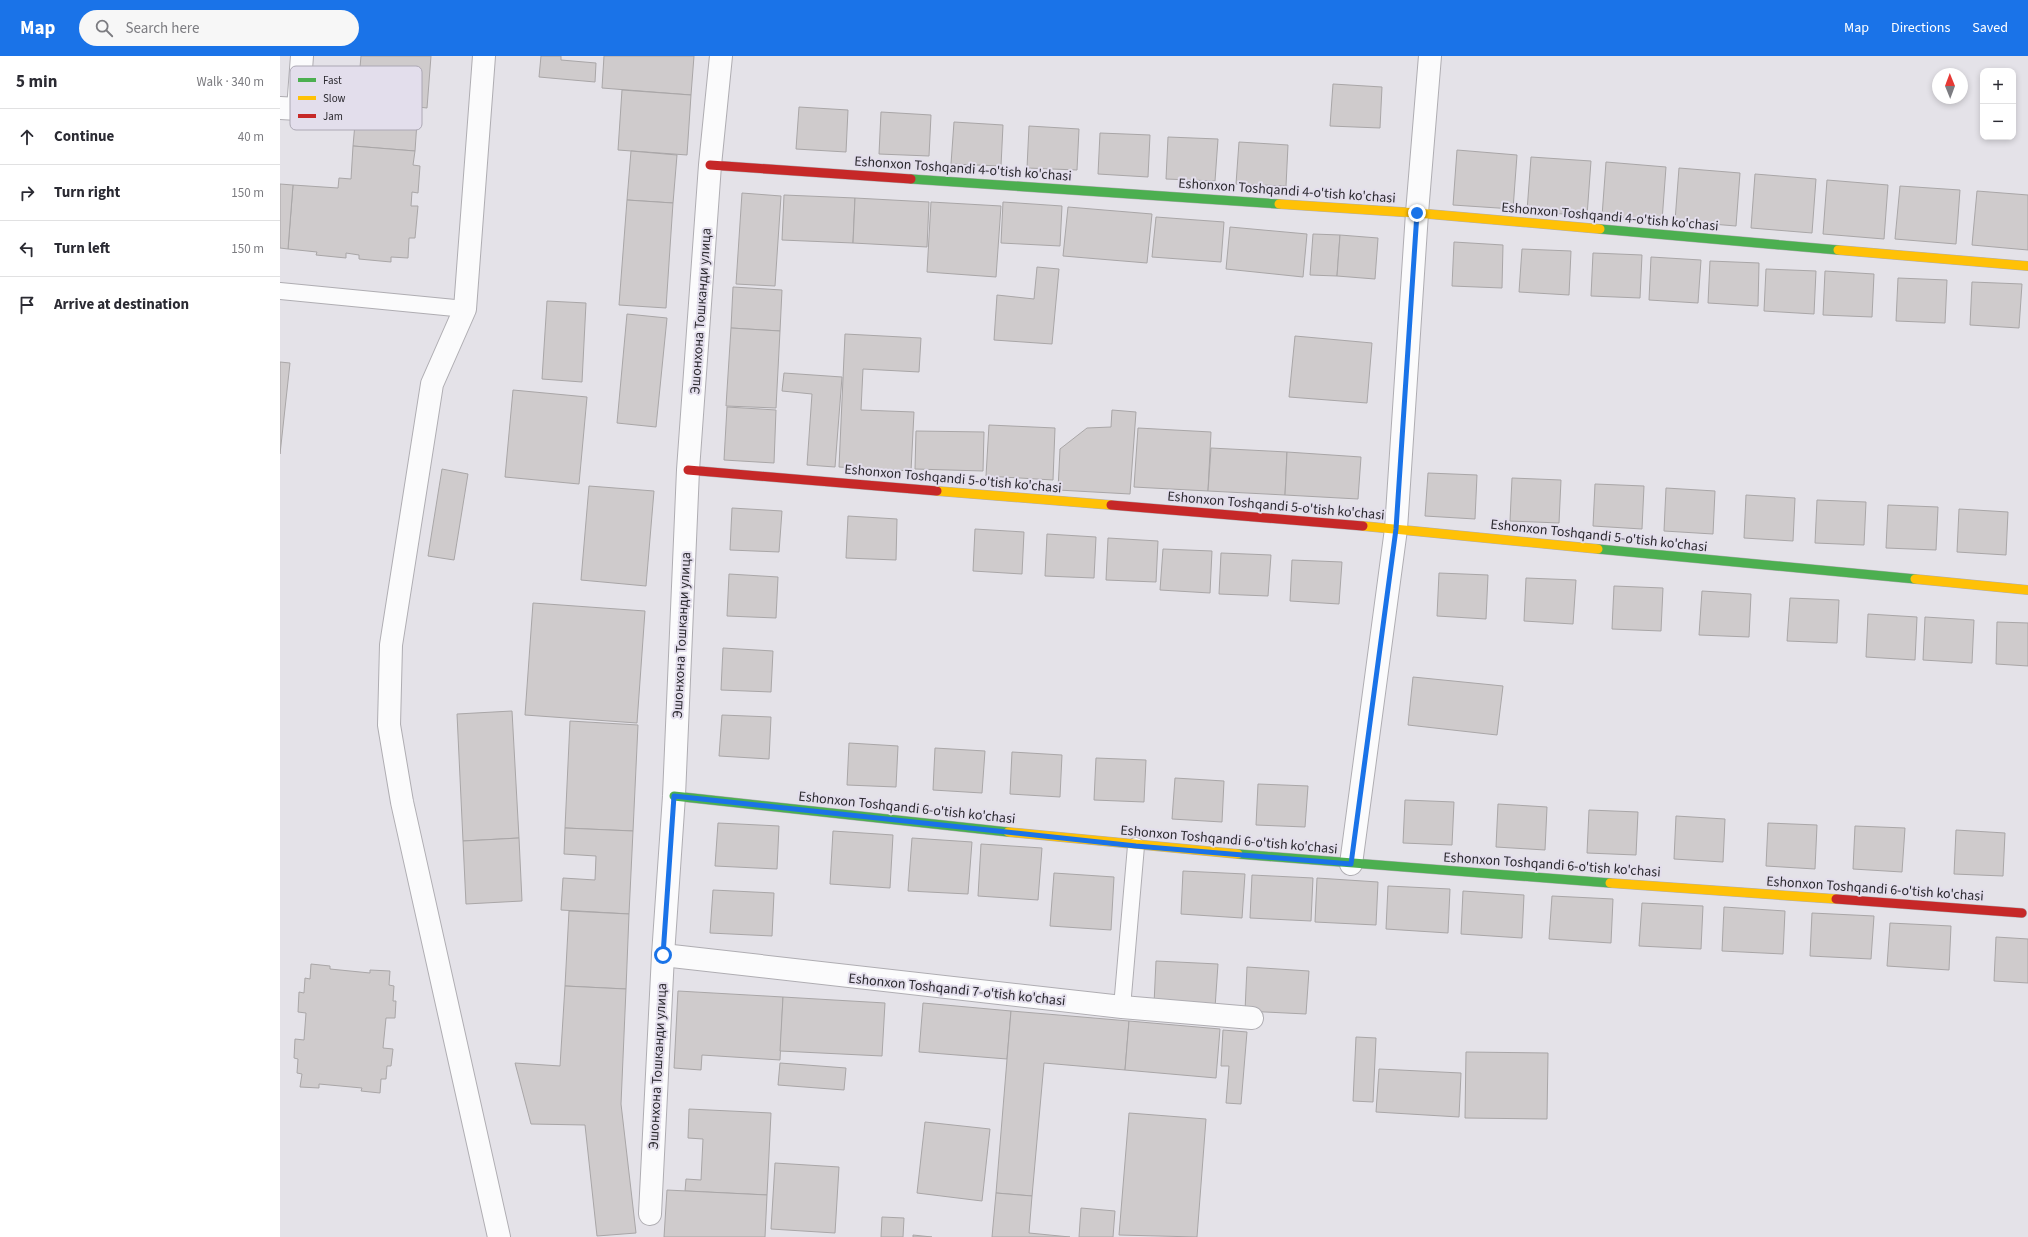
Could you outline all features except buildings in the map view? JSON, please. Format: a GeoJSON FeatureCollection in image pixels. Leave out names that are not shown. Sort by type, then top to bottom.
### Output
{"type":"FeatureCollection","features":[{"type":"Feature","properties":{"kind":"street"},"geometry":{"type":"LineString","coordinates":[[301,66],[302,56]]}},
{"type":"Feature","properties":{"kind":"street"},"geometry":{"type":"LineString","coordinates":[[484,56],[465,309],[432,384],[391,645],[389,725],[402,802],[499,1237]]}},
{"type":"Feature","properties":{"kind":"street","name":"Эшонхона Тошканди улица"},"geometry":{"type":"LineString","coordinates":[[650,1214],[663,955],[674,796],[688,470],[710,165],[721,56]]}},
{"type":"Feature","properties":{"kind":"street"},"geometry":{"type":"LineString","coordinates":[[1351,864],[1396,529],[1417,213],[1430,56]]}},
{"type":"Feature","properties":{"kind":"street"},"geometry":{"type":"LineString","coordinates":[[280,108],[290,109]]}},
{"type":"Feature","properties":{"kind":"street","name":"Eshonxon Toshqandi 4-o'tish ko'chasi"},"geometry":{"type":"LineString","coordinates":[[710,165],[1417,213],[2028,266]]}},
{"type":"Feature","properties":{"kind":"street","name":"Eshonxon Toshqandi 5-o'tish ko'chasi"},"geometry":{"type":"LineString","coordinates":[[688,470],[1396,529],[2028,590]]}},
{"type":"Feature","properties":{"kind":"street","name":"Eshonxon Toshqandi 6-o'tish ko'chasi"},"geometry":{"type":"LineString","coordinates":[[674,796],[1136,846],[1351,864],[2022,913]]}},
{"type":"Feature","properties":{"kind":"street","name":"Eshonxon Toshqandi 7-o'tish ko'chasi"},"geometry":{"type":"LineString","coordinates":[[663,955],[1122,1007],[1252,1018]]}},
{"type":"Feature","properties":{"kind":"lane"},"geometry":{"type":"LineString","coordinates":[[280,291],[465,309]]}},
{"type":"Feature","properties":{"kind":"lane"},"geometry":{"type":"LineString","coordinates":[[1122,1007],[1136,846]]}},
{"type":"Feature","properties":{"kind":"traffic: fast"},"geometry":{"type":"LineString","coordinates":[[911,179],[1279,204]]}},
{"type":"Feature","properties":{"kind":"traffic: fast"},"geometry":{"type":"LineString","coordinates":[[1600,229],[1838,250]]}},
{"type":"Feature","properties":{"kind":"traffic: fast"},"geometry":{"type":"LineString","coordinates":[[1598,549],[1915,579]]}},
{"type":"Feature","properties":{"kind":"traffic: fast"},"geometry":{"type":"LineString","coordinates":[[674,796],[1008,832]]}},
{"type":"Feature","properties":{"kind":"traffic: fast"},"geometry":{"type":"LineString","coordinates":[[1238,854],[1610,883]]}},
{"type":"Feature","properties":{"kind":"traffic: slow"},"geometry":{"type":"LineString","coordinates":[[1279,204],[1417,213],[1600,229]]}},
{"type":"Feature","properties":{"kind":"traffic: slow"},"geometry":{"type":"LineString","coordinates":[[1838,250],[2028,266]]}},
{"type":"Feature","properties":{"kind":"traffic: slow"},"geometry":{"type":"LineString","coordinates":[[937,491],[1111,505]]}},
{"type":"Feature","properties":{"kind":"traffic: slow"},"geometry":{"type":"LineString","coordinates":[[1363,526],[1598,549]]}},
{"type":"Feature","properties":{"kind":"traffic: slow"},"geometry":{"type":"LineString","coordinates":[[1915,579],[2028,590]]}},
{"type":"Feature","properties":{"kind":"traffic: slow"},"geometry":{"type":"LineString","coordinates":[[1008,832],[1238,854]]}},
{"type":"Feature","properties":{"kind":"traffic: slow"},"geometry":{"type":"LineString","coordinates":[[1610,883],[1836,899]]}},
{"type":"Feature","properties":{"kind":"traffic: jam"},"geometry":{"type":"LineString","coordinates":[[710,165],[911,179]]}},
{"type":"Feature","properties":{"kind":"traffic: jam"},"geometry":{"type":"LineString","coordinates":[[688,470],[937,491]]}},
{"type":"Feature","properties":{"kind":"traffic: jam"},"geometry":{"type":"LineString","coordinates":[[1111,505],[1363,526]]}},
{"type":"Feature","properties":{"kind":"traffic: jam"},"geometry":{"type":"LineString","coordinates":[[1836,899],[2022,913]]}},
{"type":"Feature","properties":{"kind":"route"},"geometry":{"type":"LineString","coordinates":[[663,955],[674,796],[1136,846],[1351,864],[1396,529],[1417,213]]}}]}
